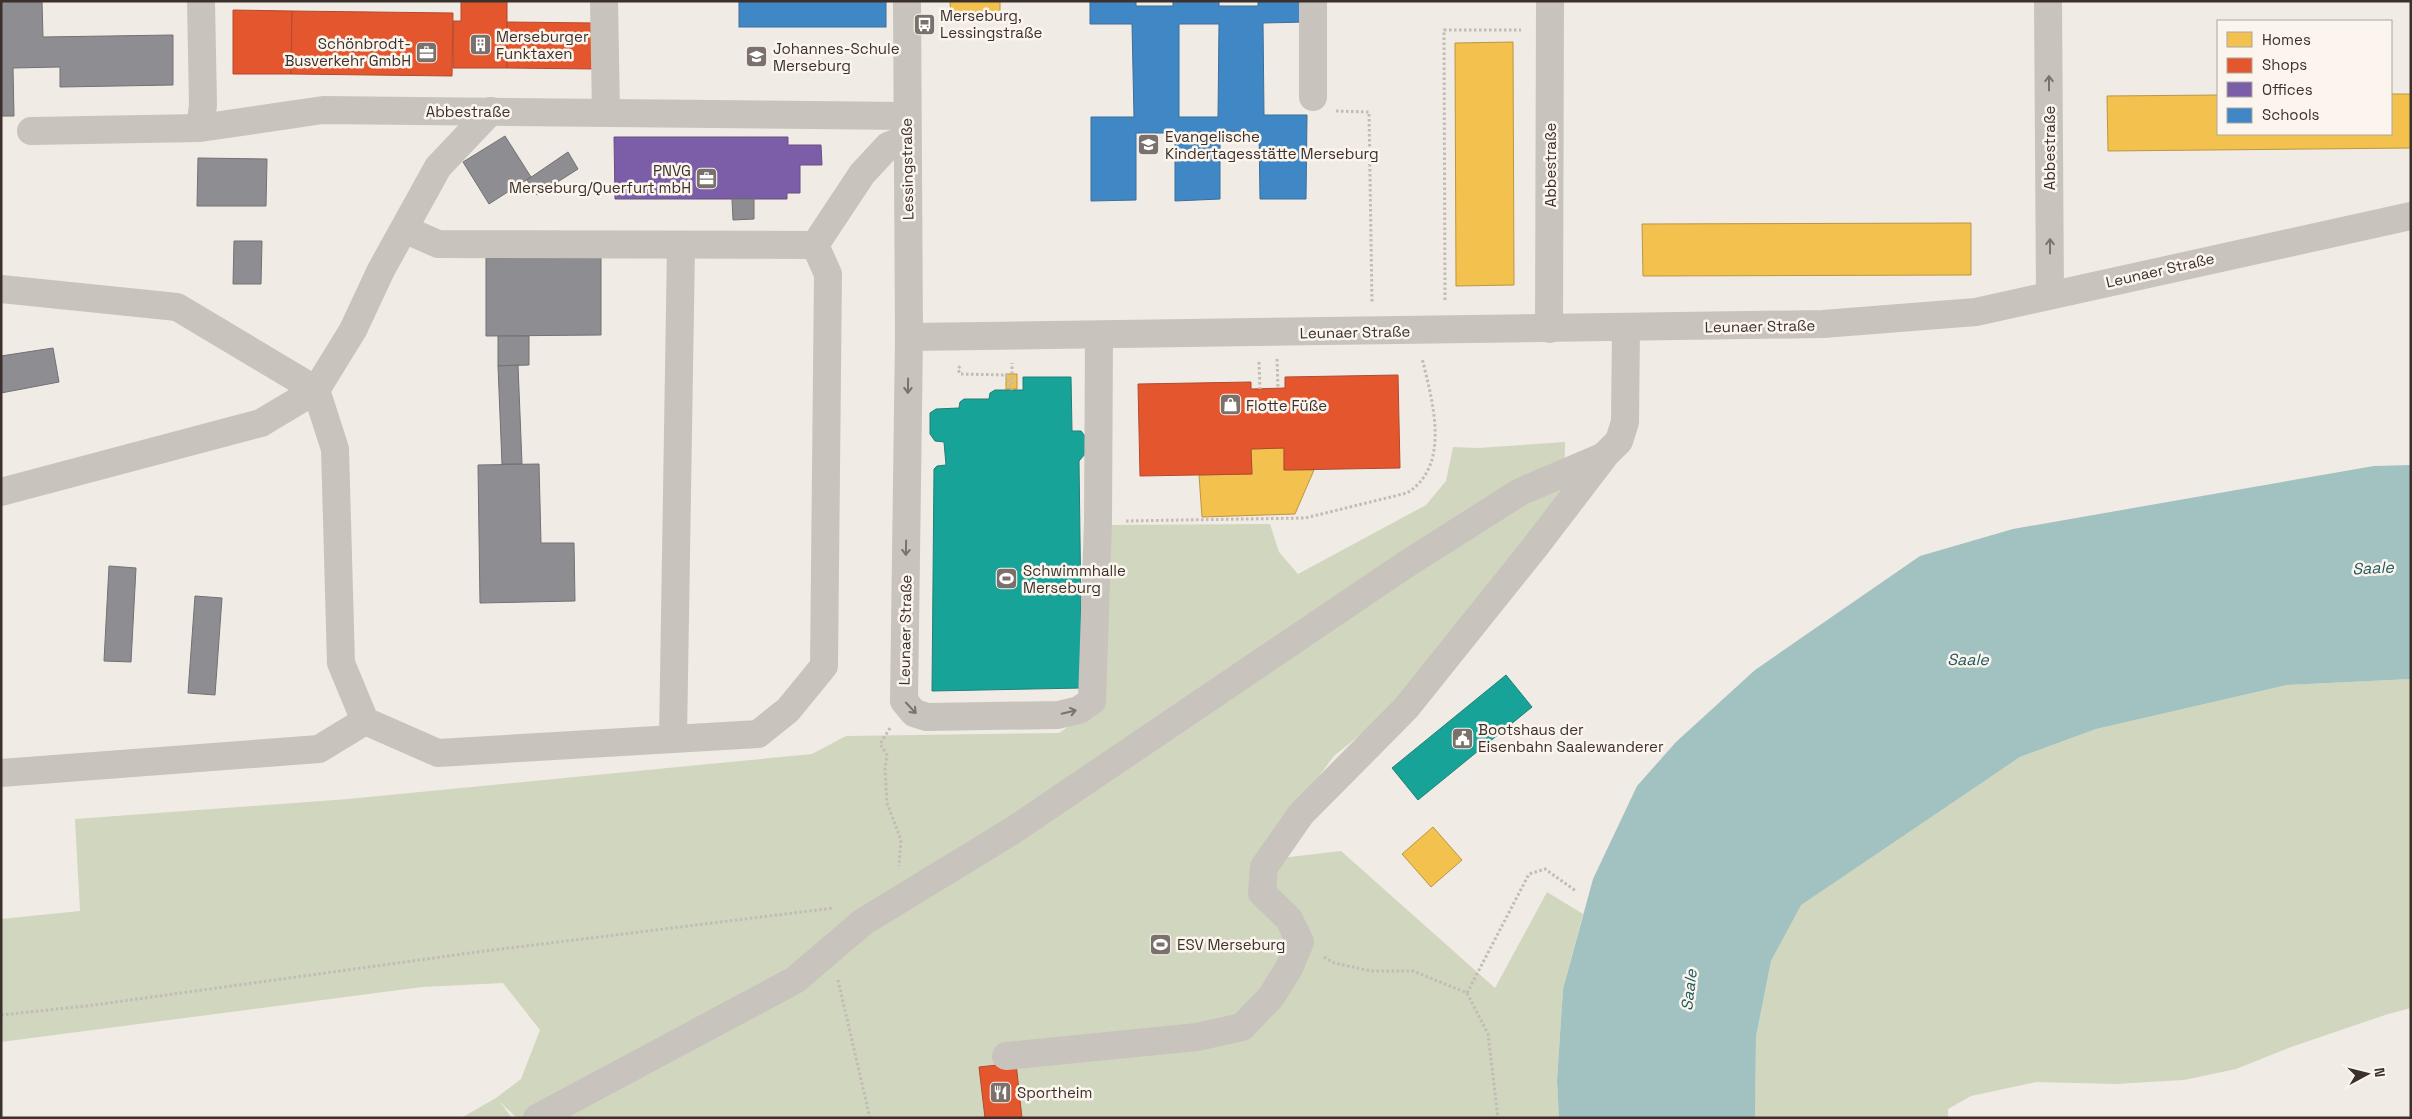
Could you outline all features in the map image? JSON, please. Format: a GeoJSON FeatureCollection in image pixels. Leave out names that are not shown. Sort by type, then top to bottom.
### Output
{"type":"FeatureCollection","features":[{"type":"Feature","properties":{"kind":"street"},"geometry":{"type":"LineString","coordinates":[[200,128],[203,105],[201,1]]}},
{"type":"Feature","properties":{"kind":"street"},"geometry":{"type":"LineString","coordinates":[[604,1],[606,112]]}},
{"type":"Feature","properties":{"kind":"street","name":"Lessingstraße"},"geometry":{"type":"LineString","coordinates":[[907,1],[909,337]]}},
{"type":"Feature","properties":{"kind":"street"},"geometry":{"type":"LineString","coordinates":[[1313,1],[1313,97]]}},
{"type":"Feature","properties":{"kind":"street","name":"Abbestraße"},"geometry":{"type":"LineString","coordinates":[[1549,329],[1550,1]]}},
{"type":"Feature","properties":{"kind":"street","name":"Abbestraße"},"geometry":{"type":"LineString","coordinates":[[2048,1],[2050,295]]}},
{"type":"Feature","properties":{"kind":"street","name":"Abbestraße"},"geometry":{"type":"LineString","coordinates":[[31,132],[200,128],[323,110],[606,112],[907,127]]}},
{"type":"Feature","properties":{"kind":"street"},"geometry":{"type":"LineString","coordinates":[[1,492],[261,423],[316,390],[353,330],[381,270],[438,167],[491,112]]}},
{"type":"Feature","properties":{"kind":"street"},"geometry":{"type":"LineString","coordinates":[[815,245],[862,174],[907,127]]}},
{"type":"Feature","properties":{"kind":"street","name":"Leunaer Straße"},"geometry":{"type":"LineString","coordinates":[[910,708],[904,701],[909,337],[1099,336],[1823,324],[1976,312],[2411,216]]}},
{"type":"Feature","properties":{"kind":"street"},"geometry":{"type":"LineString","coordinates":[[404,228],[438,244],[815,245]]}},
{"type":"Feature","properties":{"kind":"street"},"geometry":{"type":"LineString","coordinates":[[1,289],[176,307],[316,390],[335,449],[341,663],[365,720],[438,753],[758,734],[788,710],[824,666],[828,274],[815,245]]}},
{"type":"Feature","properties":{"kind":"street"},"geometry":{"type":"LineString","coordinates":[[673,739],[681,246]]}},
{"type":"Feature","properties":{"kind":"street"},"geometry":{"type":"LineString","coordinates":[[1006,1056],[1197,1037],[1242,1027],[1272,996],[1289,968],[1300,942],[1289,919],[1262,893],[1264,867],[1301,814],[1406,708],[1535,547],[1604,456],[1619,441],[1625,422],[1626,328]]}},
{"type":"Feature","properties":{"kind":"street"},"geometry":{"type":"LineString","coordinates":[[910,708],[914,714],[928,717],[1058,715],[1079,710],[1092,701],[1098,521],[1099,336]]}},
{"type":"Feature","properties":{"kind":"street"},"geometry":{"type":"LineString","coordinates":[[537,1118],[795,980],[863,922],[1012,831],[1405,565],[1520,492],[1604,456]]}},
{"type":"Feature","properties":{"kind":"street"},"geometry":{"type":"LineString","coordinates":[[1,774],[319,749],[365,720]]}},
{"type":"Feature","properties":{"kind":"path"},"geometry":{"type":"LineString","coordinates":[[1446,303],[1444,30],[1524,30]]}},
{"type":"Feature","properties":{"kind":"path"},"geometry":{"type":"LineString","coordinates":[[1313,97],[1331,111],[1369,112],[1372,304]]}},
{"type":"Feature","properties":{"kind":"path"},"geometry":{"type":"LineString","coordinates":[[1098,521],[1305,518],[1407,493],[1418,486],[1428,473],[1434,453],[1433,408],[1420,350],[1419,331]]}},
{"type":"Feature","properties":{"kind":"path"},"geometry":{"type":"LineString","coordinates":[[1276,351],[1278,388]]}},
{"type":"Feature","properties":{"kind":"path"},"geometry":{"type":"LineString","coordinates":[[1258,361],[1260,389]]}},
{"type":"Feature","properties":{"kind":"path"},"geometry":{"type":"LineString","coordinates":[[967,365],[960,366],[958,369],[960,374],[1006,375],[1012,390],[1012,368]]}},
{"type":"Feature","properties":{"kind":"path"},"geometry":{"type":"LineString","coordinates":[[894,904],[901,840],[887,803],[885,768],[887,755],[880,744],[885,734],[910,708]]}},
{"type":"Feature","properties":{"kind":"path"},"geometry":{"type":"LineString","coordinates":[[1467,993],[1529,874],[1545,869],[1576,891]]}},
{"type":"Feature","properties":{"kind":"path"},"geometry":{"type":"LineString","coordinates":[[1,1015],[94,1005],[477,952],[837,908]]}},
{"type":"Feature","properties":{"kind":"path"},"geometry":{"type":"LineString","coordinates":[[1300,942],[1334,963],[1371,971],[1413,971],[1467,993],[1488,1034],[1498,1118]]}},
{"type":"Feature","properties":{"kind":"path"},"geometry":{"type":"LineString","coordinates":[[831,950],[870,1118]]}},
{"type":"Feature","properties":{"kind":"green space"},"geometry":{"type":"Polygon","coordinates":[[[1565,442],[1564,494],[1400,702],[1334,756],[1255,861],[1341,851],[1495,988],[1547,892],[1583,914],[1563,989],[1557,1081],[1559,1118],[517,1118],[500,1102],[512,1118],[461,1118],[496,1098],[521,1079],[540,1030],[503,983],[422,987],[1,1042],[1,919],[80,911],[75,819],[348,799],[812,754],[846,736],[1059,733],[1098,706],[1109,525],[1270,524],[1279,552],[1298,574],[1426,505],[1446,481],[1453,447],[1478,448],[1565,442]]]}},
{"type":"Feature","properties":{"kind":"green space"},"geometry":{"type":"Polygon","coordinates":[[[2411,679],[2411,1008],[2291,1047],[2236,1069],[2184,1080],[2115,1084],[2036,1082],[1971,1096],[1948,1109],[1948,1118],[1755,1118],[1756,1037],[1771,961],[1801,904],[2020,757],[2096,729],[2287,685],[2411,679]]]}},
{"type":"Feature","properties":{"kind":"water","name":"Saale"},"geometry":{"type":"Polygon","coordinates":[[[2411,465],[2411,679],[2287,685],[2096,729],[2020,757],[1801,905],[1771,961],[1756,1037],[1755,1118],[1559,1118],[1557,1081],[1563,989],[1593,879],[1637,786],[1676,742],[1755,670],[1920,556],[2013,529],[2374,466],[2411,465]]]}},
{"type":"Feature","properties":{"kind":"building: Homes"},"geometry":{"type":"Polygon","coordinates":[[[950,1],[1000,1],[1000,18],[951,18],[950,1]]]}},
{"type":"Feature","properties":{"kind":"building: Homes"},"geometry":{"type":"Polygon","coordinates":[[[1513,42],[1514,285],[1456,286],[1455,43],[1513,42]]]}},
{"type":"Feature","properties":{"kind":"building: Homes"},"geometry":{"type":"Polygon","coordinates":[[[2392,94],[2411,94],[2411,148],[2108,151],[2107,96],[2217,95],[2217,135],[2392,135],[2392,94]]]}},
{"type":"Feature","properties":{"kind":"building: Homes"},"geometry":{"type":"Polygon","coordinates":[[[1971,223],[1971,275],[1643,276],[1642,224],[1971,223]]]}},
{"type":"Feature","properties":{"kind":"building: Homes"},"geometry":{"type":"Polygon","coordinates":[[[1006,374],[1017,374],[1017,389],[1006,389],[1006,374]]]}},
{"type":"Feature","properties":{"kind":"building: Homes"},"geometry":{"type":"Polygon","coordinates":[[[1284,448],[1284,470],[1314,470],[1295,514],[1202,517],[1199,475],[1252,474],[1251,449],[1284,448]]]}},
{"type":"Feature","properties":{"kind":"building: Homes"},"geometry":{"type":"Polygon","coordinates":[[[1433,827],[1462,860],[1431,887],[1402,854],[1433,827]]]}},
{"type":"Feature","properties":{"kind":"building: Shops","name":"Merseburger Funktaxen"},"geometry":{"type":"Polygon","coordinates":[[[461,1],[507,1],[507,68],[453,68],[453,21],[461,21],[461,1]]]}},
{"type":"Feature","properties":{"kind":"building: Shops"},"geometry":{"type":"Polygon","coordinates":[[[233,10],[292,11],[291,74],[233,74],[233,10]]]}},
{"type":"Feature","properties":{"kind":"building: Shops"},"geometry":{"type":"Polygon","coordinates":[[[292,11],[453,13],[452,76],[291,74],[292,11]]]}},
{"type":"Feature","properties":{"kind":"building: Shops"},"geometry":{"type":"Polygon","coordinates":[[[507,22],[595,23],[595,69],[507,68],[507,22]]]}},
{"type":"Feature","properties":{"kind":"building: Shops"},"geometry":{"type":"Polygon","coordinates":[[[1398,375],[1400,468],[1284,470],[1284,448],[1251,449],[1252,474],[1140,476],[1138,384],[1251,382],[1251,389],[1285,388],[1285,377],[1398,375]]]}},
{"type":"Feature","properties":{"kind":"building: Shops","name":"Sportheim"},"geometry":{"type":"Polygon","coordinates":[[[1016,1063],[1022,1118],[985,1118],[979,1067],[1016,1063]]]}},
{"type":"Feature","properties":{"kind":"building: Offices","name":"PNVG Merseburg/Querfurt mbH"},"geometry":{"type":"Polygon","coordinates":[[[614,137],[788,137],[788,145],[821,145],[822,165],[800,165],[800,193],[787,193],[787,199],[615,199],[614,137]]]}},
{"type":"Feature","properties":{"kind":"building: Schools"},"geometry":{"type":"Polygon","coordinates":[[[739,1],[886,1],[886,27],[739,27],[739,1]]]}},
{"type":"Feature","properties":{"kind":"building: Schools"},"geometry":{"type":"Polygon","coordinates":[[[1090,1],[1136,1],[1136,6],[1173,6],[1173,1],[1219,1],[1219,6],[1258,6],[1258,1],[1305,1],[1306,22],[1263,23],[1264,115],[1307,115],[1306,199],[1260,199],[1259,132],[1220,131],[1220,199],[1175,201],[1175,133],[1136,133],[1136,200],[1091,201],[1091,117],[1134,117],[1132,24],[1090,24],[1090,1]],[[1179,24],[1179,117],[1218,117],[1219,24],[1179,24]]]}},
{"type":"Feature","properties":{"kind":"building: Public","name":"Schwimmhalle Merseburg"},"geometry":{"type":"Polygon","coordinates":[[[1023,377],[1071,377],[1072,431],[1081,431],[1085,436],[1085,454],[1079,461],[1082,688],[932,691],[934,469],[937,466],[946,465],[944,442],[935,441],[930,434],[930,413],[936,409],[959,408],[960,402],[964,399],[989,399],[990,393],[995,390],[1023,390],[1023,377]]]}},
{"type":"Feature","properties":{"kind":"building: Public","name":"Bootshaus der Eisenbahn Saalewanderer"},"geometry":{"type":"Polygon","coordinates":[[[1506,675],[1532,707],[1418,800],[1392,768],[1506,675]]]}},
{"type":"Feature","properties":{"kind":"building: Industry"},"geometry":{"type":"Polygon","coordinates":[[[1,1],[42,1],[43,37],[173,35],[173,85],[60,87],[60,67],[13,68],[14,116],[1,116],[1,1]]]}},
{"type":"Feature","properties":{"kind":"building: Industry"},"geometry":{"type":"Polygon","coordinates":[[[505,136],[531,177],[489,204],[463,162],[505,136]]]}},
{"type":"Feature","properties":{"kind":"building: Industry"},"geometry":{"type":"Polygon","coordinates":[[[568,152],[578,169],[537,195],[527,180],[568,152]]]}},
{"type":"Feature","properties":{"kind":"building: Industry"},"geometry":{"type":"Polygon","coordinates":[[[198,158],[267,159],[266,206],[197,206],[198,158]]]}},
{"type":"Feature","properties":{"kind":"building: Industry"},"geometry":{"type":"Polygon","coordinates":[[[732,199],[754,199],[754,219],[733,220],[732,199]]]}},
{"type":"Feature","properties":{"kind":"building: Industry"},"geometry":{"type":"Polygon","coordinates":[[[234,241],[262,241],[261,284],[233,284],[234,241]]]}},
{"type":"Feature","properties":{"kind":"building: Industry"},"geometry":{"type":"Polygon","coordinates":[[[486,258],[601,258],[601,335],[486,336],[486,258]]]}},
{"type":"Feature","properties":{"kind":"building: Industry"},"geometry":{"type":"Polygon","coordinates":[[[498,336],[529,336],[529,365],[498,366],[498,336]]]}},
{"type":"Feature","properties":{"kind":"building: Industry"},"geometry":{"type":"Polygon","coordinates":[[[53,348],[59,382],[1,393],[1,356],[53,348]]]}},
{"type":"Feature","properties":{"kind":"building: Industry"},"geometry":{"type":"Polygon","coordinates":[[[518,365],[522,464],[502,464],[498,366],[518,365]]]}},
{"type":"Feature","properties":{"kind":"building: Industry"},"geometry":{"type":"Polygon","coordinates":[[[539,464],[541,543],[574,543],[575,601],[480,603],[478,465],[539,464]]]}},
{"type":"Feature","properties":{"kind":"building: Industry"},"geometry":{"type":"Polygon","coordinates":[[[109,566],[136,568],[131,662],[104,661],[109,566]]]}},
{"type":"Feature","properties":{"kind":"building: Industry"},"geometry":{"type":"Polygon","coordinates":[[[195,596],[222,598],[215,695],[188,693],[195,596]]]}},
{"type":"Feature","properties":{"kind":"place","name":"Merseburg, Lessingstraße"},"geometry":{"type":"Point","coordinates":[924,24]}},
{"type":"Feature","properties":{"kind":"place","name":"Merseburger Funktaxen"},"geometry":{"type":"Point","coordinates":[480,45]}},
{"type":"Feature","properties":{"kind":"place","name":"Schönbrodt- Busverkehr GmbH"},"geometry":{"type":"Point","coordinates":[427,52]}},
{"type":"Feature","properties":{"kind":"place","name":"Johannes-Schule Merseburg"},"geometry":{"type":"Point","coordinates":[757,57]}},
{"type":"Feature","properties":{"kind":"place","name":"Evangelische Kindertagesstätte Merseburg"},"geometry":{"type":"Point","coordinates":[1149,145]}},
{"type":"Feature","properties":{"kind":"place","name":"PNVG Merseburg/Querfurt mbH"},"geometry":{"type":"Point","coordinates":[707,179]}},
{"type":"Feature","properties":{"kind":"place","name":"Flotte Füße"},"geometry":{"type":"Point","coordinates":[1230,405]}},
{"type":"Feature","properties":{"kind":"place","name":"Schwimmhalle Merseburg"},"geometry":{"type":"Point","coordinates":[1007,579]}},
{"type":"Feature","properties":{"kind":"place","name":"Bootshaus der Eisenbahn Saalewanderer"},"geometry":{"type":"Point","coordinates":[1462,738]}},
{"type":"Feature","properties":{"kind":"place","name":"ESV Merseburg"},"geometry":{"type":"Point","coordinates":[1161,944]}},
{"type":"Feature","properties":{"kind":"place","name":"Sportheim"},"geometry":{"type":"Point","coordinates":[1001,1092]}}]}
